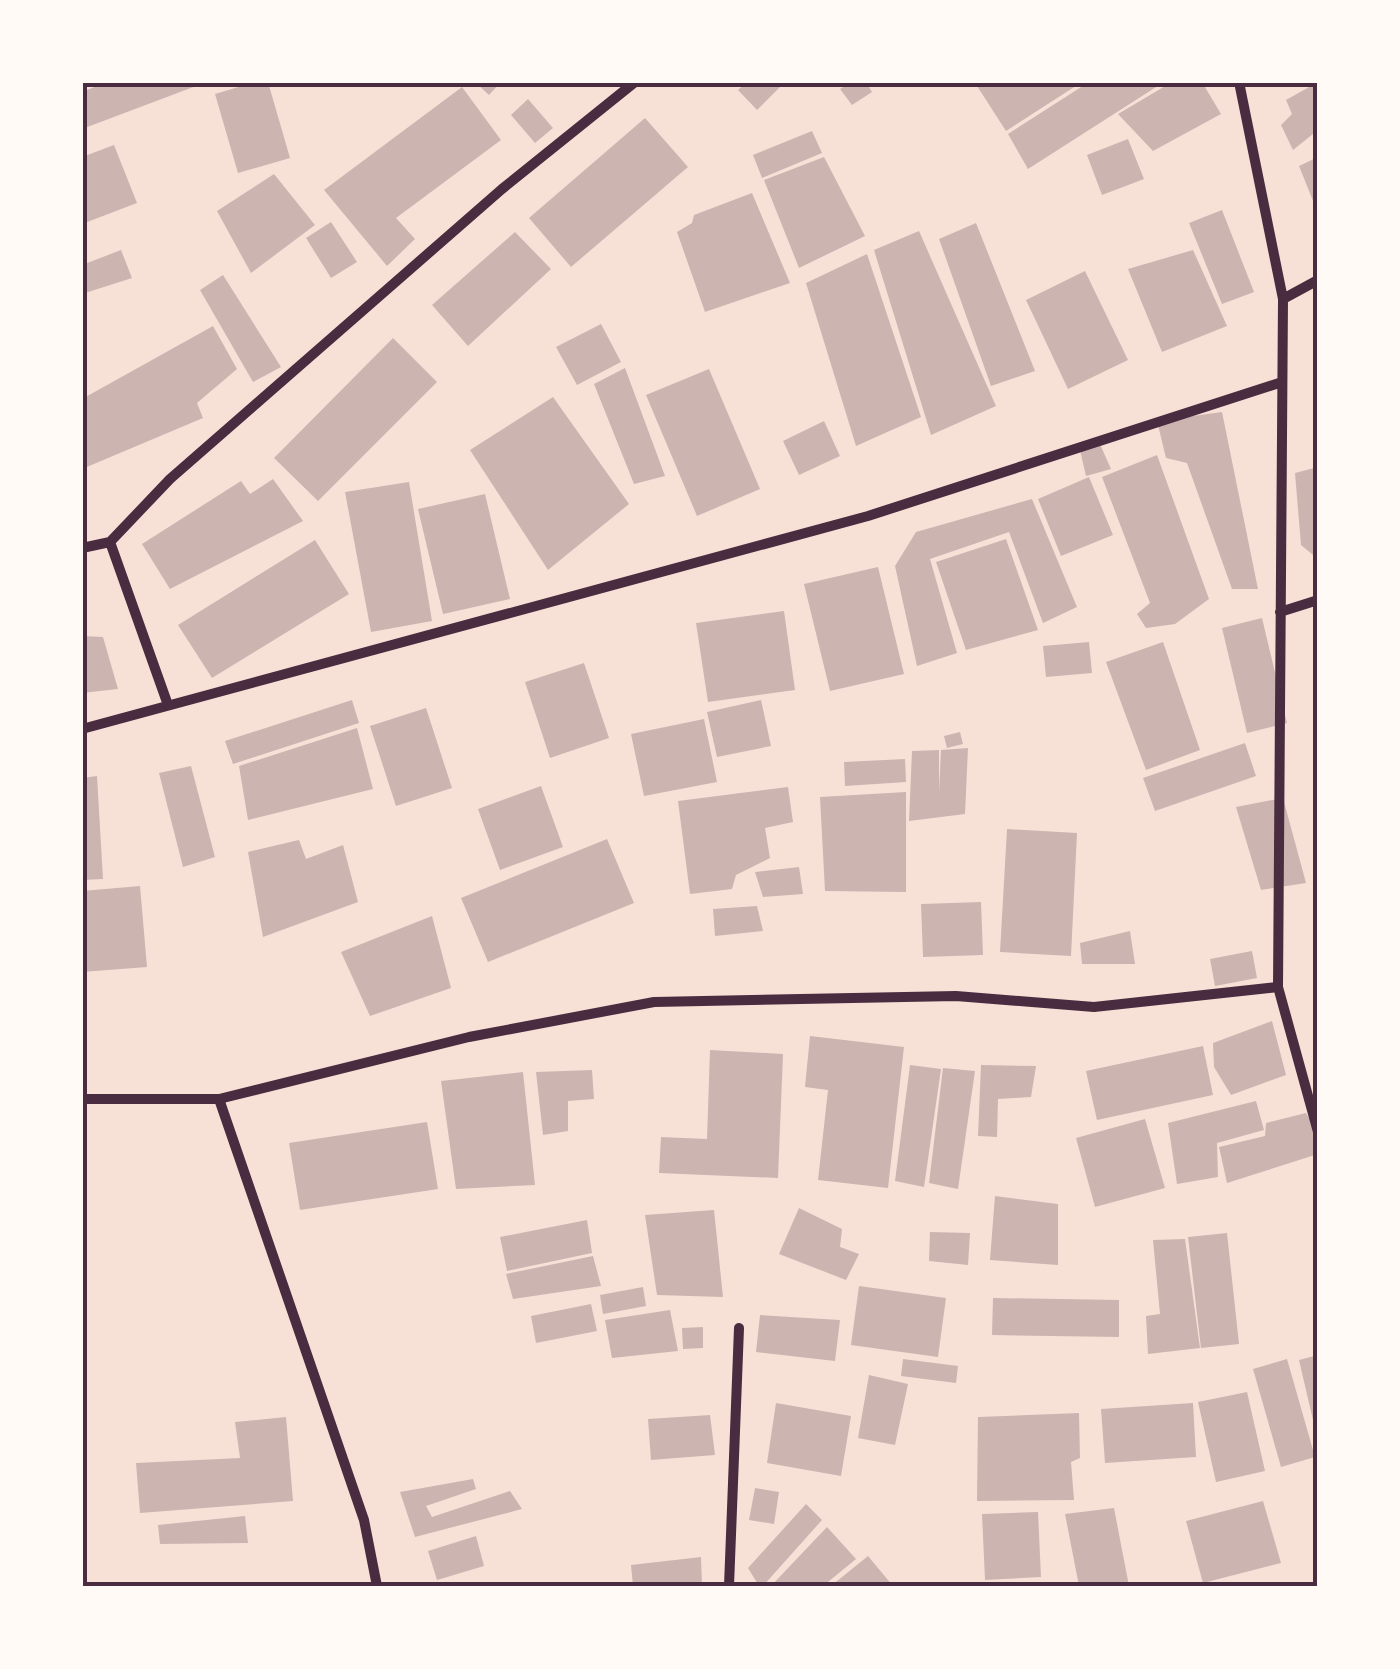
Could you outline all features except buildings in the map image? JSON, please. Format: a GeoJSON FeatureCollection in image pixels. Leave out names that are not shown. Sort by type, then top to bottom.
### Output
{"type":"FeatureCollection","features":[{"type":"Feature","properties":{"kind":"street"},"geometry":{"type":"LineString","coordinates":[[82,548],[110,542],[198,454],[502,190],[635,82]]}},
{"type":"Feature","properties":{"kind":"street"},"geometry":{"type":"LineString","coordinates":[[1238,82],[1283,298],[1278,987],[1318,1132]]}},
{"type":"Feature","properties":{"kind":"street"},"geometry":{"type":"LineString","coordinates":[[1283,298],[1318,280]]}},
{"type":"Feature","properties":{"kind":"street"},"geometry":{"type":"LineString","coordinates":[[82,729],[868,516],[1282,382]]}},
{"type":"Feature","properties":{"kind":"street"},"geometry":{"type":"LineString","coordinates":[[110,542],[168,705]]}},
{"type":"Feature","properties":{"kind":"street"},"geometry":{"type":"LineString","coordinates":[[1280,612],[1318,600]]}},
{"type":"Feature","properties":{"kind":"street"},"geometry":{"type":"LineString","coordinates":[[82,1099],[220,1098],[469,1036],[654,1002],[956,996],[1094,1008],[1278,987]]}},
{"type":"Feature","properties":{"kind":"street"},"geometry":{"type":"LineString","coordinates":[[220,1098],[364,1520],[378,1586]]}},
{"type":"Feature","properties":{"kind":"street"},"geometry":{"type":"LineString","coordinates":[[729,1586],[739,1328]]}}]}
